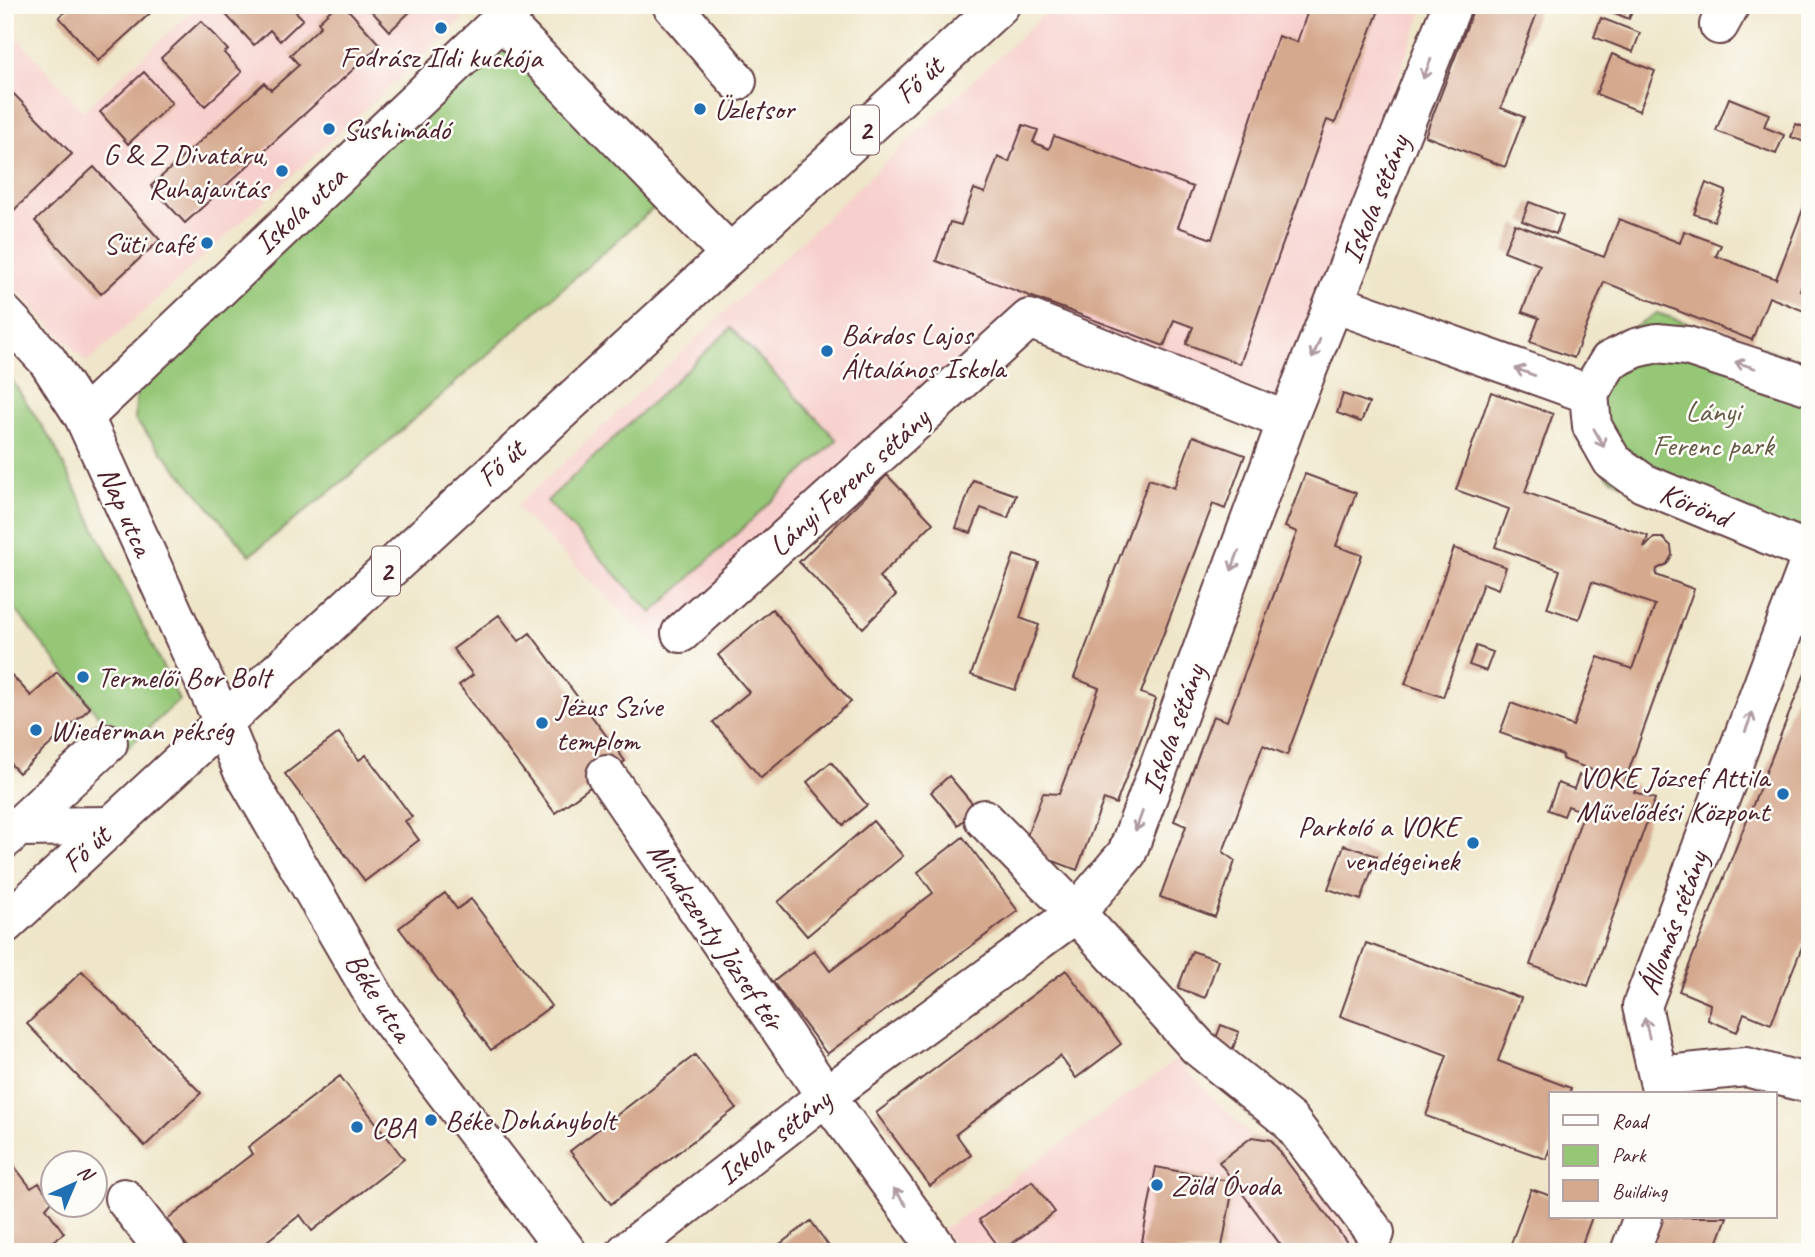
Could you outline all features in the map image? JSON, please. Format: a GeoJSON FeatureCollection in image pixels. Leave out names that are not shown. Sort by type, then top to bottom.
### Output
{"type":"FeatureCollection","features":[{"type":"Feature","properties":{"kind":"street"},"geometry":{"type":"LineString","coordinates":[[672,5],[737,81]]}},
{"type":"Feature","properties":{"kind":"street","name":"Fő út"},"geometry":{"type":"LineString","coordinates":[[5,924],[1000,5]]}},
{"type":"Feature","properties":{"kind":"street","name":"Iskola sétány"},"geometry":{"type":"LineString","coordinates":[[626,1252],[826,1096],[1076,913],[1127,853],[1287,421],[1452,5]]}},
{"type":"Feature","properties":{"kind":"street"},"geometry":{"type":"LineString","coordinates":[[509,13],[730,254]]}},
{"type":"Feature","properties":{"kind":"street","name":"Iskola utca"},"geometry":{"type":"LineString","coordinates":[[84,417],[509,13]]}},
{"type":"Feature","properties":{"kind":"street"},"geometry":{"type":"LineString","coordinates":[[1334,303],[1589,394],[1609,361],[1636,348],[1657,343],[1687,346],[1810,386]]}},
{"type":"Feature","properties":{"kind":"street","name":"Nap utca"},"geometry":{"type":"LineString","coordinates":[[5,315],[47,360],[84,417],[223,722]]}},
{"type":"Feature","properties":{"kind":"street","name":"Lányi Ferenc sétány"},"geometry":{"type":"LineString","coordinates":[[681,633],[1028,319],[1287,421]]}},
{"type":"Feature","properties":{"kind":"street","name":"Körönd"},"geometry":{"type":"LineString","coordinates":[[1589,394],[1592,426],[1612,461],[1643,483],[1810,552]]}},
{"type":"Feature","properties":{"kind":"street","name":"Állomás sétány"},"geometry":{"type":"LineString","coordinates":[[1660,1085],[1642,1006],[1810,560]]}},
{"type":"Feature","properties":{"kind":"street","name":"Béke utca"},"geometry":{"type":"LineString","coordinates":[[223,722],[242,769],[380,1006],[567,1252]]}},
{"type":"Feature","properties":{"kind":"street"},"geometry":{"type":"LineString","coordinates":[[12,833],[108,743]]}},
{"type":"Feature","properties":{"kind":"street","name":"Mindszenty József tér"},"geometry":{"type":"LineString","coordinates":[[606,775],[826,1096],[940,1252]]}},
{"type":"Feature","properties":{"kind":"street"},"geometry":{"type":"LineString","coordinates":[[984,819],[1076,913],[1198,1047],[1290,1121],[1375,1233]]}},
{"type":"Feature","properties":{"kind":"street"},"geometry":{"type":"LineString","coordinates":[[12,833],[111,826]]}},
{"type":"Feature","properties":{"kind":"street"},"geometry":{"type":"LineString","coordinates":[[1660,1085],[1746,1067],[1810,1084]]}},
{"type":"Feature","properties":{"kind":"street"},"geometry":{"type":"LineString","coordinates":[[124,1198],[166,1252]]}},
{"type":"Feature","properties":{"kind":"street"},"geometry":{"type":"LineString","coordinates":[[1630,1252],[1643,1218]]}},
{"type":"Feature","properties":{"kind":"shaded area"},"geometry":{"type":"Polygon","coordinates":[[[199,5],[479,5],[87,363],[5,278],[5,51],[19,39],[83,111],[199,5]]]}},
{"type":"Feature","properties":{"kind":"shaded area","name":"Bárdos Lajos Általános Iskola"},"geometry":{"type":"Polygon","coordinates":[[[1054,5],[1425,5],[1279,398],[1021,304],[658,648],[516,507],[1054,5]]]}},
{"type":"Feature","properties":{"kind":"shaded area","name":"Zöld Óvoda"},"geometry":{"type":"Polygon","coordinates":[[[1176,1060],[1252,1137],[1271,1140],[1367,1252],[958,1252],[942,1230],[1176,1060]]]}},
{"type":"Feature","properties":{"kind":"green space"},"geometry":{"type":"Polygon","coordinates":[[[500,33],[663,200],[348,477],[250,555],[135,420],[138,364],[500,33]]]}},
{"type":"Feature","properties":{"kind":"green space","name":"Lányi Ferenc park"},"geometry":{"type":"Polygon","coordinates":[[[1657,313],[1810,364],[1810,570],[1608,477],[1576,437],[1571,388],[1599,350],[1657,313]]]}},
{"type":"Feature","properties":{"kind":"green space"},"geometry":{"type":"Polygon","coordinates":[[[731,328],[837,440],[652,613],[547,501],[731,328]]]}},
{"type":"Feature","properties":{"kind":"green space"},"geometry":{"type":"Polygon","coordinates":[[[5,370],[53,443],[179,700],[125,750],[5,596],[5,370]]]}},
{"type":"Feature","properties":{"kind":"building"},"geometry":{"type":"Polygon","coordinates":[[[72,5],[159,5],[98,61],[59,17],[72,5]]]}},
{"type":"Feature","properties":{"kind":"building"},"geometry":{"type":"Polygon","coordinates":[[[217,5],[289,5],[303,19],[280,41],[270,30],[254,45],[217,5]]]}},
{"type":"Feature","properties":{"kind":"building"},"geometry":{"type":"Polygon","coordinates":[[[336,5],[344,5],[380,45],[185,223],[151,186],[264,83],[271,90],[299,65],[290,55],[321,26],[318,22],[336,5]]]}},
{"type":"Feature","properties":{"kind":"building"},"geometry":{"type":"Polygon","coordinates":[[[366,5],[417,5],[390,31],[366,5]]]}},
{"type":"Feature","properties":{"kind":"building"},"geometry":{"type":"Polygon","coordinates":[[[1310,5],[1381,5],[1335,123],[1327,120],[1240,364],[1186,344],[1193,327],[1174,320],[1164,346],[936,261],[950,222],[961,225],[974,189],[985,193],[998,157],[1009,162],[1023,125],[1038,130],[1033,142],[1049,149],[1054,136],[1193,187],[1178,227],[1212,239],[1278,36],[1297,42],[1310,5]]]}},
{"type":"Feature","properties":{"kind":"building"},"geometry":{"type":"Polygon","coordinates":[[[1475,5],[1540,5],[1501,108],[1524,117],[1505,167],[1425,136],[1475,5]]]}},
{"type":"Feature","properties":{"kind":"building"},"geometry":{"type":"Polygon","coordinates":[[[1607,5],[1634,5],[1629,19],[1605,9],[1607,5]]]}},
{"type":"Feature","properties":{"kind":"building"},"geometry":{"type":"Polygon","coordinates":[[[1601,18],[1640,33],[1633,52],[1594,37],[1601,18]]]}},
{"type":"Feature","properties":{"kind":"building"},"geometry":{"type":"Polygon","coordinates":[[[201,21],[228,50],[224,53],[242,72],[205,106],[161,58],[201,21]]]}},
{"type":"Feature","properties":{"kind":"building"},"geometry":{"type":"Polygon","coordinates":[[[1612,54],[1655,71],[1639,111],[1596,94],[1612,54]]]}},
{"type":"Feature","properties":{"kind":"building"},"geometry":{"type":"Polygon","coordinates":[[[144,72],[172,103],[128,144],[100,112],[144,72]]]}},
{"type":"Feature","properties":{"kind":"building"},"geometry":{"type":"Polygon","coordinates":[[[5,85],[72,154],[9,215],[5,212],[5,85]]]}},
{"type":"Feature","properties":{"kind":"building"},"geometry":{"type":"Polygon","coordinates":[[[1729,98],[1769,114],[1764,127],[1784,135],[1776,154],[1716,131],[1729,98]]]}},
{"type":"Feature","properties":{"kind":"building"},"geometry":{"type":"Polygon","coordinates":[[[1796,124],[1810,129],[1810,144],[1791,137],[1796,124]]]}},
{"type":"Feature","properties":{"kind":"building"},"geometry":{"type":"Polygon","coordinates":[[[94,167],[160,240],[101,294],[35,221],[94,167]]]}},
{"type":"Feature","properties":{"kind":"building"},"geometry":{"type":"Polygon","coordinates":[[[1706,183],[1726,191],[1714,221],[1694,214],[1706,183]]]}},
{"type":"Feature","properties":{"kind":"building"},"geometry":{"type":"Polygon","coordinates":[[[1810,191],[1810,264],[1800,290],[1810,295],[1804,311],[1769,297],[1752,340],[1604,282],[1574,358],[1530,342],[1539,318],[1522,312],[1540,265],[1504,251],[1515,224],[1604,257],[1619,219],[1680,243],[1684,231],[1721,245],[1716,256],[1776,279],[1810,191]]]}},
{"type":"Feature","properties":{"kind":"building"},"geometry":{"type":"Polygon","coordinates":[[[1529,202],[1563,215],[1556,234],[1522,221],[1529,202]]]}},
{"type":"Feature","properties":{"kind":"building"},"geometry":{"type":"Polygon","coordinates":[[[1491,392],[1553,414],[1525,492],[1648,536],[1644,548],[1654,538],[1663,538],[1671,546],[1672,555],[1667,564],[1657,569],[1656,575],[1694,589],[1625,781],[1637,785],[1634,792],[1655,799],[1588,986],[1530,965],[1584,812],[1568,806],[1564,816],[1548,810],[1558,783],[1574,789],[1579,775],[1595,780],[1598,772],[1562,759],[1563,755],[1500,733],[1511,703],[1573,726],[1598,657],[1632,669],[1655,605],[1592,582],[1579,619],[1547,608],[1560,570],[1495,547],[1509,509],[1456,490],[1491,392]]]}},
{"type":"Feature","properties":{"kind":"building"},"geometry":{"type":"Polygon","coordinates":[[[1343,394],[1369,403],[1361,422],[1337,413],[1343,394]]]}},
{"type":"Feature","properties":{"kind":"building"},"geometry":{"type":"Polygon","coordinates":[[[1193,436],[1245,455],[1225,509],[1213,504],[1141,693],[1156,699],[1116,804],[1104,799],[1077,870],[1022,849],[1043,793],[1059,794],[1099,688],[1074,678],[1149,479],[1174,488],[1193,436]]]}},
{"type":"Feature","properties":{"kind":"building"},"geometry":{"type":"Polygon","coordinates":[[[1305,474],[1356,493],[1336,546],[1362,555],[1287,755],[1263,745],[1223,852],[1235,861],[1215,917],[1160,897],[1186,826],[1174,821],[1213,716],[1227,721],[1297,532],[1285,527],[1305,474]]]}},
{"type":"Feature","properties":{"kind":"building"},"geometry":{"type":"Polygon","coordinates":[[[887,475],[933,523],[879,577],[896,595],[863,628],[799,562],[887,475]]]}},
{"type":"Feature","properties":{"kind":"building"},"geometry":{"type":"Polygon","coordinates":[[[973,480],[1016,495],[1008,518],[981,508],[971,533],[956,528],[973,480]]]}},
{"type":"Feature","properties":{"kind":"building"},"geometry":{"type":"Polygon","coordinates":[[[1454,548],[1506,567],[1498,589],[1483,583],[1443,697],[1405,684],[1454,548]]]}},
{"type":"Feature","properties":{"kind":"building"},"geometry":{"type":"Polygon","coordinates":[[[1014,555],[1039,563],[1020,618],[1039,625],[1015,690],[971,675],[1014,555]]]}},
{"type":"Feature","properties":{"kind":"building"},"geometry":{"type":"Polygon","coordinates":[[[772,609],[851,702],[761,778],[713,722],[749,692],[718,655],[772,609]]]}},
{"type":"Feature","properties":{"kind":"building","name":"Jézus Szíve templom"},"geometry":{"type":"Polygon","coordinates":[[[499,615],[519,641],[530,633],[625,761],[555,813],[459,685],[473,675],[453,649],[499,615]]]}},
{"type":"Feature","properties":{"kind":"building"},"geometry":{"type":"Polygon","coordinates":[[[1476,646],[1493,652],[1486,671],[1469,665],[1476,646]]]}},
{"type":"Feature","properties":{"kind":"building","name":"VOKE József Attila Művelődési Központ"},"geometry":{"type":"Polygon","coordinates":[[[1810,661],[1810,927],[1771,1024],[1744,1013],[1737,1032],[1708,1020],[1710,1004],[1679,991],[1810,661]]]}},
{"type":"Feature","properties":{"kind":"building","name":"Wiederman pékség"},"geometry":{"type":"Polygon","coordinates":[[[5,668],[31,696],[57,672],[90,708],[19,773],[5,758],[5,668]]]}},
{"type":"Feature","properties":{"kind":"building"},"geometry":{"type":"Polygon","coordinates":[[[339,733],[359,760],[366,755],[412,817],[405,821],[419,840],[365,881],[285,774],[339,733]]]}},
{"type":"Feature","properties":{"kind":"building"},"geometry":{"type":"Polygon","coordinates":[[[831,762],[867,805],[843,825],[807,782],[831,762]]]}},
{"type":"Feature","properties":{"kind":"building"},"geometry":{"type":"Polygon","coordinates":[[[949,776],[977,809],[958,825],[931,792],[949,776]]]}},
{"type":"Feature","properties":{"kind":"building"},"geometry":{"type":"Polygon","coordinates":[[[873,821],[903,856],[807,936],[778,902],[873,821]]]}},
{"type":"Feature","properties":{"kind":"building"},"geometry":{"type":"Polygon","coordinates":[[[963,837],[1018,911],[827,1054],[773,982],[814,950],[830,971],[933,893],[918,872],[963,837]]]}},
{"type":"Feature","properties":{"kind":"building"},"geometry":{"type":"Polygon","coordinates":[[[1344,845],[1377,856],[1361,900],[1328,889],[1344,845]]]}},
{"type":"Feature","properties":{"kind":"building"},"geometry":{"type":"Polygon","coordinates":[[[445,893],[457,909],[471,899],[551,1006],[491,1050],[399,928],[445,893]]]}},
{"type":"Feature","properties":{"kind":"building"},"geometry":{"type":"Polygon","coordinates":[[[1366,943],[1521,998],[1498,1061],[1571,1088],[1570,1092],[1549,1092],[1549,1151],[1546,1159],[1426,1116],[1447,1055],[1340,1016],[1366,943]]]}},
{"type":"Feature","properties":{"kind":"building"},"geometry":{"type":"Polygon","coordinates":[[[1192,951],[1218,960],[1205,998],[1178,988],[1192,951]]]}},
{"type":"Feature","properties":{"kind":"building"},"geometry":{"type":"Polygon","coordinates":[[[1066,970],[1121,1044],[1076,1078],[1060,1056],[956,1134],[971,1155],[930,1186],[876,1113],[1066,970]]]}},
{"type":"Feature","properties":{"kind":"building"},"geometry":{"type":"Polygon","coordinates":[[[82,971],[201,1093],[145,1146],[27,1024],[82,971]]]}},
{"type":"Feature","properties":{"kind":"building"},"geometry":{"type":"Polygon","coordinates":[[[1221,1025],[1239,1032],[1230,1056],[1212,1049],[1221,1025]]]}},
{"type":"Feature","properties":{"kind":"building"},"geometry":{"type":"Polygon","coordinates":[[[695,1055],[736,1108],[611,1204],[570,1151],[695,1055]]]}},
{"type":"Feature","properties":{"kind":"building"},"geometry":{"type":"Polygon","coordinates":[[[340,1076],[404,1159],[312,1231],[300,1215],[253,1252],[192,1252],[167,1220],[252,1154],[248,1147],[340,1076]]]}},
{"type":"Feature","properties":{"kind":"building"},"geometry":{"type":"Polygon","coordinates":[[[1252,1137],[1271,1140],[1354,1252],[1286,1252],[1219,1162],[1252,1137]]]}},
{"type":"Feature","properties":{"kind":"building"},"geometry":{"type":"Polygon","coordinates":[[[5,1154],[31,1188],[38,1184],[38,1218],[53,1218],[64,1233],[39,1252],[5,1252],[5,1154]]]}},
{"type":"Feature","properties":{"kind":"building"},"geometry":{"type":"Polygon","coordinates":[[[1156,1167],[1234,1182],[1221,1252],[1165,1252],[1141,1247],[1156,1167]]]}},
{"type":"Feature","properties":{"kind":"building"},"geometry":{"type":"Polygon","coordinates":[[[1032,1181],[1055,1212],[1002,1251],[979,1220],[1032,1181]]]}},
{"type":"Feature","properties":{"kind":"building"},"geometry":{"type":"Polygon","coordinates":[[[1531,1189],[1549,1195],[1549,1218],[1592,1218],[1579,1252],[1508,1252],[1531,1189]]]}},
{"type":"Feature","properties":{"kind":"building"},"geometry":{"type":"Polygon","coordinates":[[[1657,1218],[1727,1218],[1714,1252],[1644,1252],[1657,1218]]]}},
{"type":"Feature","properties":{"kind":"building"},"geometry":{"type":"Polygon","coordinates":[[[811,1221],[833,1252],[769,1252],[811,1221]]]}},
{"type":"Feature","properties":{"kind":"place","name":"Fodrász Ildi kuckója"},"geometry":{"type":"Point","coordinates":[441,28]}},
{"type":"Feature","properties":{"kind":"place","name":"Üzletsor"},"geometry":{"type":"Point","coordinates":[700,109]}},
{"type":"Feature","properties":{"kind":"place","name":"Sushimádó"},"geometry":{"type":"Point","coordinates":[329,129]}},
{"type":"Feature","properties":{"kind":"place","name":"G & Z Divatáru, Ruhajavítás"},"geometry":{"type":"Point","coordinates":[282,171]}},
{"type":"Feature","properties":{"kind":"place","name":"Süti café"},"geometry":{"type":"Point","coordinates":[207,243]}},
{"type":"Feature","properties":{"kind":"place","name":"Bárdos Lajos Általános Iskola"},"geometry":{"type":"Point","coordinates":[827,351]}},
{"type":"Feature","properties":{"kind":"place","name":"Termelői Bor Bolt"},"geometry":{"type":"Point","coordinates":[83,677]}},
{"type":"Feature","properties":{"kind":"place","name":"Jézus Szíve templom"},"geometry":{"type":"Point","coordinates":[542,723]}},
{"type":"Feature","properties":{"kind":"place","name":"Wiederman pékség"},"geometry":{"type":"Point","coordinates":[36,730]}},
{"type":"Feature","properties":{"kind":"place","name":"VOKE József Attila Művelődési Központ"},"geometry":{"type":"Point","coordinates":[1783,794]}},
{"type":"Feature","properties":{"kind":"place","name":"Parkoló a VOKE vendégeinek"},"geometry":{"type":"Point","coordinates":[1473,843]}},
{"type":"Feature","properties":{"kind":"place","name":"Béke Dohánybolt"},"geometry":{"type":"Point","coordinates":[431,1120]}},
{"type":"Feature","properties":{"kind":"place","name":"CBA"},"geometry":{"type":"Point","coordinates":[357,1127]}},
{"type":"Feature","properties":{"kind":"place","name":"Zöld Óvoda"},"geometry":{"type":"Point","coordinates":[1157,1185]}}]}
